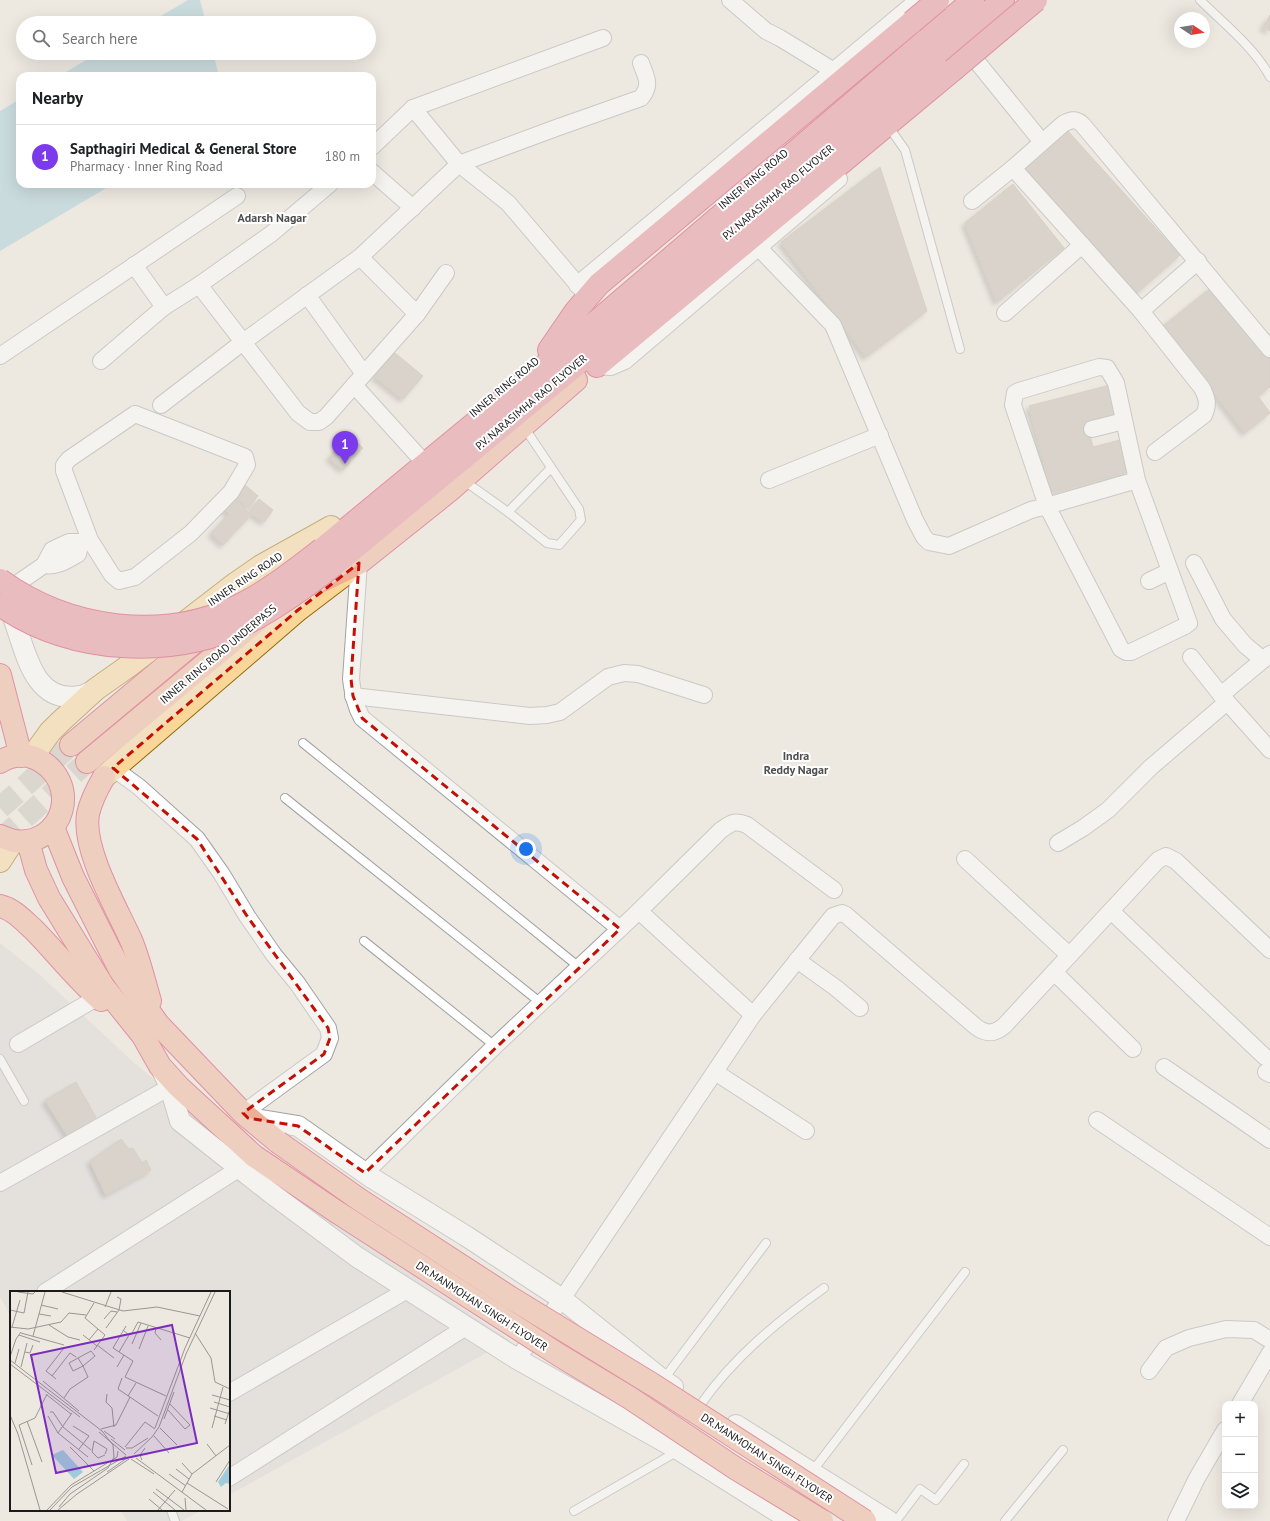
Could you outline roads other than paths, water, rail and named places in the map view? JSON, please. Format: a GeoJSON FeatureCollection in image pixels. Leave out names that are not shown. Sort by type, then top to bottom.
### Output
{"type":"FeatureCollection","features":[{"type":"Feature","properties":{"kind":"highway","name":"P.V. NARASIMHA RAO FLYOVER"},"geometry":{"type":"LineString","coordinates":[[1,589],[29,599],[62,614],[94,622],[127,627],[168,625],[208,617],[241,604],[272,587],[322,549],[556,356],[972,0]]}},
{"type":"Feature","properties":{"kind":"highway","name":"P.V. NARASIMHA RAO FLYOVER"},"geometry":{"type":"LineString","coordinates":[[1,589],[32,623],[67,636],[108,645],[148,647],[191,642],[212,636],[247,622],[281,604],[334,565],[568,371],[1003,0]]}},
{"type":"Feature","properties":{"kind":"highway"},"geometry":{"type":"LineString","coordinates":[[359,563],[462,479],[576,380],[597,366],[953,70],[969,48],[1036,0]]}},
{"type":"Feature","properties":{"kind":"highway"},"geometry":{"type":"LineString","coordinates":[[549,350],[582,290],[605,279],[912,22],[942,9]]}},
{"type":"Feature","properties":{"kind":"highway","name":"INNER RING ROAD"},"geometry":{"type":"LineString","coordinates":[[331,527],[420,458],[549,350]]}},
{"type":"Feature","properties":{"kind":"highway"},"geometry":{"type":"LineString","coordinates":[[72,745],[331,527]]}},
{"type":"Feature","properties":{"kind":"highway","name":"INNER RING ROAD UNDERPASS"},"geometry":{"type":"LineString","coordinates":[[87,762],[286,598],[359,563]]}},
{"type":"Feature","properties":{"kind":"highway"},"geometry":{"type":"LineString","coordinates":[[0,675],[27,756]]}},
{"type":"Feature","properties":{"kind":"highway"},"geometry":{"type":"LineString","coordinates":[[0,762],[5,758],[27,756],[45,763],[56,773],[62,786],[64,802],[61,815],[53,827],[42,836],[14,839],[36,870],[49,898],[103,986],[150,1030]]}},
{"type":"Feature","properties":{"kind":"highway"},"geometry":{"type":"LineString","coordinates":[[109,773],[94,795],[88,814],[89,836],[96,862],[132,942],[150,1030]]}},
{"type":"Feature","properties":{"kind":"highway"},"geometry":{"type":"LineString","coordinates":[[53,827],[73,877],[150,1030]]}},
{"type":"Feature","properties":{"kind":"highway"},"geometry":{"type":"LineString","coordinates":[[0,906],[19,915],[98,997],[150,1030]]}},
{"type":"Feature","properties":{"kind":"highway","name":"DR.MANMOHAN SINGH FLYOVER"},"geometry":{"type":"LineString","coordinates":[[150,1030],[160,1066],[179,1087],[254,1156],[337,1212],[559,1355],[630,1398],[736,1468],[822,1521]]}},
{"type":"Feature","properties":{"kind":"highway","name":"DR.MANMOHAN SINGH FLYOVER"},"geometry":{"type":"LineString","coordinates":[[150,1030],[245,1115],[278,1142],[360,1200],[511,1298],[656,1386],[866,1521]]}},
{"type":"Feature","properties":{"kind":"main road","name":"INNER RING ROAD"},"geometry":{"type":"LineString","coordinates":[[549,350],[942,9],[966,0]]}},
{"type":"Feature","properties":{"kind":"main road"},"geometry":{"type":"LineString","coordinates":[[576,380],[969,48],[1009,0]]}},
{"type":"Feature","properties":{"kind":"main road","name":"INNER RING ROAD"},"geometry":{"type":"LineString","coordinates":[[27,756],[60,722],[96,689],[130,665],[235,584],[261,566],[331,527]]}},
{"type":"Feature","properties":{"kind":"main road"},"geometry":{"type":"LineString","coordinates":[[109,773],[298,610],[359,563]]}},
{"type":"Feature","properties":{"kind":"main road"},"geometry":{"type":"LineString","coordinates":[[0,861],[14,839]]}},
{"type":"Feature","properties":{"kind":"street"},"geometry":{"type":"LineString","coordinates":[[730,0],[749,18],[766,31],[834,71]]}},
{"type":"Feature","properties":{"kind":"street"},"geometry":{"type":"LineString","coordinates":[[413,108],[460,164],[508,203],[582,290],[918,0]]}},
{"type":"Feature","properties":{"kind":"street"},"geometry":{"type":"LineString","coordinates":[[930,0],[942,9]]}},
{"type":"Feature","properties":{"kind":"street"},"geometry":{"type":"LineString","coordinates":[[376,143],[413,108],[603,38]]}},
{"type":"Feature","properties":{"kind":"street"},"geometry":{"type":"LineString","coordinates":[[597,366],[611,367],[626,361],[893,133],[969,48]]}},
{"type":"Feature","properties":{"kind":"street"},"geometry":{"type":"LineString","coordinates":[[969,48],[1045,139]]}},
{"type":"Feature","properties":{"kind":"street"},"geometry":{"type":"LineString","coordinates":[[969,48],[1045,139]]}},
{"type":"Feature","properties":{"kind":"street"},"geometry":{"type":"LineString","coordinates":[[161,404],[307,294],[360,257],[460,164],[641,98],[647,92],[648,81],[641,62]]}},
{"type":"Feature","properties":{"kind":"street"},"geometry":{"type":"LineString","coordinates":[[972,201],[1013,168],[1062,124],[1070,120],[1077,120],[1198,261],[1270,349]]}},
{"type":"Feature","properties":{"kind":"street"},"geometry":{"type":"LineString","coordinates":[[1013,168],[1141,310],[1202,388],[1207,399],[1207,408],[1204,414],[1155,452]]}},
{"type":"Feature","properties":{"kind":"street"},"geometry":{"type":"LineString","coordinates":[[376,176],[413,208]]}},
{"type":"Feature","properties":{"kind":"street"},"geometry":{"type":"LineString","coordinates":[[101,360],[164,307],[199,285],[271,234],[325,188]]}},
{"type":"Feature","properties":{"kind":"street"},"geometry":{"type":"LineString","coordinates":[[0,356],[237,196]]}},
{"type":"Feature","properties":{"kind":"street"},"geometry":{"type":"LineString","coordinates":[[1004,313],[1082,245]]}},
{"type":"Feature","properties":{"kind":"street"},"geometry":{"type":"LineString","coordinates":[[758,247],[833,325],[915,520],[924,537],[929,542],[949,546],[1031,510],[1137,480]]}},
{"type":"Feature","properties":{"kind":"street"},"geometry":{"type":"LineString","coordinates":[[360,257],[417,314]]}},
{"type":"Feature","properties":{"kind":"street"},"geometry":{"type":"LineString","coordinates":[[1141,310],[1198,261]]}},
{"type":"Feature","properties":{"kind":"street"},"geometry":{"type":"LineString","coordinates":[[134,265],[164,307]]}},
{"type":"Feature","properties":{"kind":"street"},"geometry":{"type":"LineString","coordinates":[[199,285],[298,413],[310,422],[319,422],[326,417],[417,314],[446,273]]}},
{"type":"Feature","properties":{"kind":"street"},"geometry":{"type":"LineString","coordinates":[[307,294],[359,380],[420,458]]}},
{"type":"Feature","properties":{"kind":"street"},"geometry":{"type":"LineString","coordinates":[[1099,367],[1107,368],[1116,383],[1137,480],[1189,623],[1131,652],[1126,652],[1121,649],[1047,506],[1013,405],[1015,394],[1019,390],[1099,367]]}},
{"type":"Feature","properties":{"kind":"street"},"geometry":{"type":"LineString","coordinates":[[86,541],[112,575],[119,581],[135,577],[191,533],[231,492],[247,465],[245,457],[135,414],[69,459],[64,465],[66,478],[86,541],[78,554],[68,560],[58,565],[44,565],[1,589],[29,665],[37,680],[49,691],[64,696],[80,696],[96,689]]}},
{"type":"Feature","properties":{"kind":"street"},"geometry":{"type":"LineString","coordinates":[[1092,429],[1124,421]]}},
{"type":"Feature","properties":{"kind":"street"},"geometry":{"type":"LineString","coordinates":[[770,480],[880,435]]}},
{"type":"Feature","properties":{"kind":"street"},"geometry":{"type":"LineString","coordinates":[[359,563],[351,679],[353,696],[357,709],[362,718],[620,929]]}},
{"type":"Feature","properties":{"kind":"street"},"geometry":{"type":"LineString","coordinates":[[1058,842],[1083,828],[1108,810],[1266,657],[1245,645],[1223,619],[1194,564]]}},
{"type":"Feature","properties":{"kind":"street"},"geometry":{"type":"LineString","coordinates":[[1149,581],[1170,571]]}},
{"type":"Feature","properties":{"kind":"street"},"geometry":{"type":"LineString","coordinates":[[1191,657],[1224,699],[1270,750]]}},
{"type":"Feature","properties":{"kind":"street"},"geometry":{"type":"LineString","coordinates":[[353,696],[530,716],[547,715],[560,712],[608,677],[624,673],[638,674],[704,695]]}},
{"type":"Feature","properties":{"kind":"street"},"geometry":{"type":"LineString","coordinates":[[109,773],[139,787],[197,839],[274,955],[297,983],[328,1028],[330,1038],[324,1054],[245,1115]]}},
{"type":"Feature","properties":{"kind":"street"},"geometry":{"type":"LineString","coordinates":[[365,1173],[495,1046],[639,911],[722,830],[733,822],[740,822],[747,825],[834,890]]}},
{"type":"Feature","properties":{"kind":"street"},"geometry":{"type":"LineString","coordinates":[[517,1359],[562,1299],[753,1015],[833,916],[842,913],[846,915],[981,1031],[993,1033],[1004,1026],[1158,860],[1166,856],[1176,861],[1270,950]]}},
{"type":"Feature","properties":{"kind":"street"},"geometry":{"type":"LineString","coordinates":[[966,859],[1069,955]]}},
{"type":"Feature","properties":{"kind":"street"},"geometry":{"type":"LineString","coordinates":[[639,911],[753,1015]]}},
{"type":"Feature","properties":{"kind":"street"},"geometry":{"type":"LineString","coordinates":[[1111,911],[1265,1057],[1269,1068]]}},
{"type":"Feature","properties":{"kind":"street"},"geometry":{"type":"LineString","coordinates":[[797,960],[836,988],[860,1008]]}},
{"type":"Feature","properties":{"kind":"street"},"geometry":{"type":"LineString","coordinates":[[1054,972],[1133,1049]]}},
{"type":"Feature","properties":{"kind":"street"},"geometry":{"type":"LineString","coordinates":[[18,1044],[98,997]]}},
{"type":"Feature","properties":{"kind":"street"},"geometry":{"type":"LineString","coordinates":[[160,1066],[170,1087],[180,1121],[357,1257],[517,1359],[679,1450],[792,1521]]}},
{"type":"Feature","properties":{"kind":"street"},"geometry":{"type":"LineString","coordinates":[[1164,1066],[1270,1140]]}},
{"type":"Feature","properties":{"kind":"street"},"geometry":{"type":"LineString","coordinates":[[715,1072],[806,1131]]}},
{"type":"Feature","properties":{"kind":"street"},"geometry":{"type":"LineString","coordinates":[[0,1183],[170,1087]]}},
{"type":"Feature","properties":{"kind":"street"},"geometry":{"type":"LineString","coordinates":[[245,1115],[298,1126],[365,1173],[562,1299],[663,1380],[889,1521]]}},
{"type":"Feature","properties":{"kind":"street"},"geometry":{"type":"LineString","coordinates":[[1097,1120],[1270,1237]]}},
{"type":"Feature","properties":{"kind":"street"},"geometry":{"type":"LineString","coordinates":[[47,1291],[240,1168]]}},
{"type":"Feature","properties":{"kind":"street"},"geometry":{"type":"LineString","coordinates":[[230,1392],[409,1289]]}},
{"type":"Feature","properties":{"kind":"street"},"geometry":{"type":"LineString","coordinates":[[230,1477],[466,1327]]}},
{"type":"Feature","properties":{"kind":"street"},"geometry":{"type":"LineString","coordinates":[[1149,1371],[1166,1348],[1189,1338],[1226,1329],[1254,1330],[1270,1340]]}},
{"type":"Feature","properties":{"kind":"street"},"geometry":{"type":"LineString","coordinates":[[1242,1401],[1270,1353]]}},
{"type":"Feature","properties":{"kind":"street"},"geometry":{"type":"LineString","coordinates":[[1176,1521],[1197,1478],[1222,1435]]}},
{"type":"Feature","properties":{"kind":"lane"},"geometry":{"type":"LineString","coordinates":[[1200,0],[1244,44],[1264,66],[1270,77]]}},
{"type":"Feature","properties":{"kind":"lane"},"geometry":{"type":"LineString","coordinates":[[893,133],[905,150],[960,349]]}},
{"type":"Feature","properties":{"kind":"lane"},"geometry":{"type":"LineString","coordinates":[[462,479],[508,512],[547,543],[559,545],[581,520],[579,509],[523,426]]}},
{"type":"Feature","properties":{"kind":"lane"},"geometry":{"type":"LineString","coordinates":[[508,512],[551,468]]}},
{"type":"Feature","properties":{"kind":"lane"},"geometry":{"type":"LineString","coordinates":[[303,743],[579,967]]}},
{"type":"Feature","properties":{"kind":"lane"},"geometry":{"type":"LineString","coordinates":[[285,798],[541,1003]]}},
{"type":"Feature","properties":{"kind":"lane"},"geometry":{"type":"LineString","coordinates":[[364,941],[495,1046]]}},
{"type":"Feature","properties":{"kind":"lane"},"geometry":{"type":"LineString","coordinates":[[0,1059],[24,1101]]}},
{"type":"Feature","properties":{"kind":"lane"},"geometry":{"type":"LineString","coordinates":[[663,1380],[766,1243]]}},
{"type":"Feature","properties":{"kind":"lane"},"geometry":{"type":"LineString","coordinates":[[811,1473],[965,1272]]}},
{"type":"Feature","properties":{"kind":"lane"},"geometry":{"type":"LineString","coordinates":[[701,1404],[716,1383],[746,1350],[792,1311],[824,1288]]}},
{"type":"Feature","properties":{"kind":"lane"},"geometry":{"type":"LineString","coordinates":[[574,1512],[679,1450]]}},
{"type":"Feature","properties":{"kind":"lane"},"geometry":{"type":"LineString","coordinates":[[1005,1521],[1063,1450]]}},
{"type":"Feature","properties":{"kind":"lane"},"geometry":{"type":"LineString","coordinates":[[896,1521],[920,1489],[936,1500],[964,1464]]}},
{"type":"Feature","properties":{"kind":"lane"},"geometry":{"type":"LineString","coordinates":[[171,1511],[175,1521]]}},
{"type":"Feature","properties":{"kind":"water"},"geometry":{"type":"Polygon","coordinates":[[[188,0],[200,0],[204,16],[161,16],[188,0]]]}},
{"type":"Feature","properties":{"kind":"water"},"geometry":{"type":"Polygon","coordinates":[[[86,60],[215,60],[218,72],[66,72],[86,60]]]}},
{"type":"Feature","properties":{"kind":"water"},"geometry":{"type":"Polygon","coordinates":[[[16,101],[16,188],[106,188],[0,251],[0,111],[16,101]]]}},
{"type":"Feature","properties":{"kind":"tunnel"},"geometry":{"type":"LineString","coordinates":[[0,808],[71,745]]}},
{"type":"Feature","properties":{"kind":"tunnel"},"geometry":{"type":"LineString","coordinates":[[0,840],[87,762]]}},
{"type":"Feature","properties":{"kind":"place","name":"Sapthagiri Medical & General Store"},"geometry":{"type":"Point","coordinates":[345,464]}},
{"type":"Feature","properties":{"kind":"district","name":"Adarsh Nagar"},"geometry":{"type":"Point","coordinates":[272,217]}},
{"type":"Feature","properties":{"kind":"district","name":"Indra Reddy Nagar"},"geometry":{"type":"Point","coordinates":[796,762]}}]}
